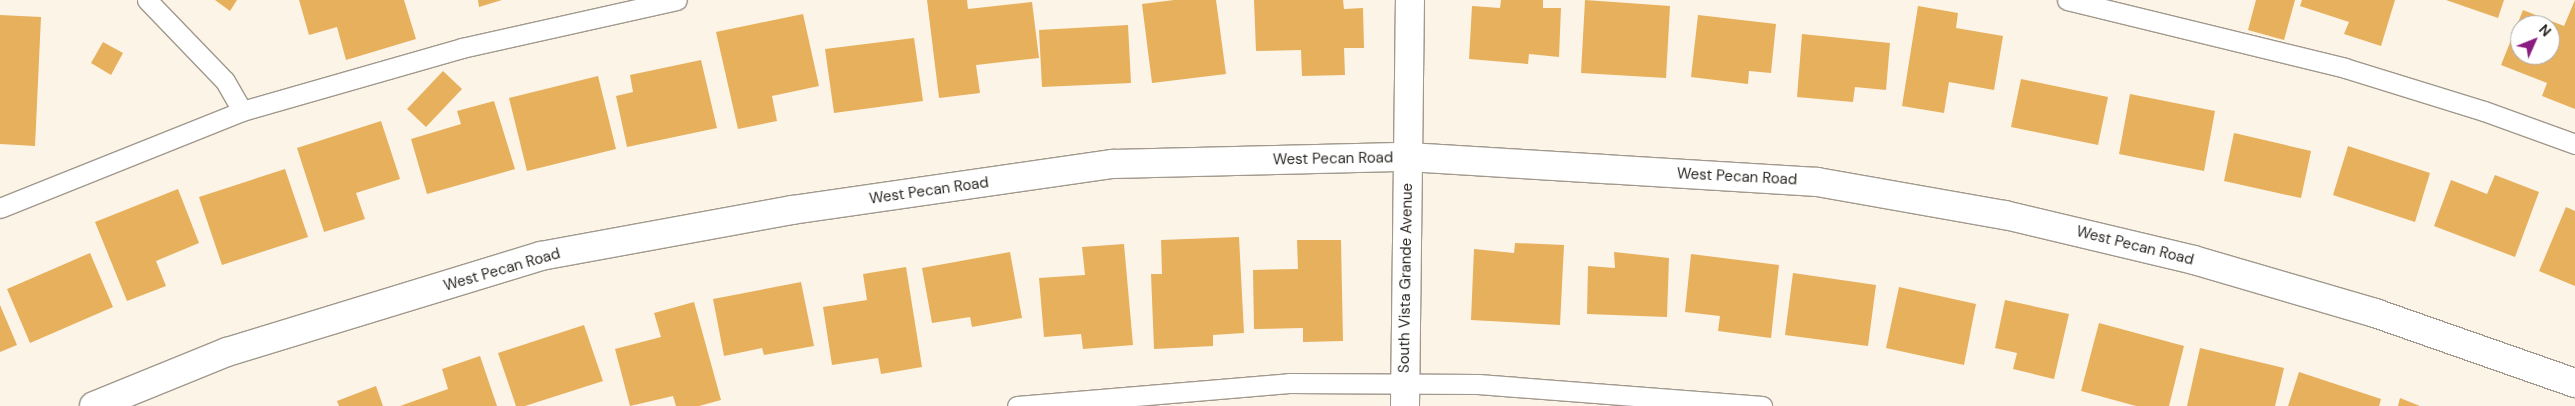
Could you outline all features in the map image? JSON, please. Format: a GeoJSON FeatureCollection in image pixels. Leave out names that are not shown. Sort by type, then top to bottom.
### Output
{"type":"FeatureCollection","features":[{"type":"Feature","properties":{"kind":"street","name":"South Vista Grande Avenue"},"geometry":{"type":"LineString","coordinates":[[1405,395],[1410,0]]}},
{"type":"Feature","properties":{"kind":"street","name":"West Pecan Road"},"geometry":{"type":"LineString","coordinates":[[94,406],[227,352],[541,256],[792,210],[1113,164],[1408,157],[1817,182],[2005,215],[2194,260],[2347,305],[2575,383]]}},
{"type":"Feature","properties":{"kind":"lane"},"geometry":{"type":"LineString","coordinates":[[147,0],[225,81],[242,111]]}},
{"type":"Feature","properties":{"kind":"lane"},"geometry":{"type":"LineString","coordinates":[[0,208],[242,111],[462,48],[677,0]]}},
{"type":"Feature","properties":{"kind":"lane"},"geometry":{"type":"LineString","coordinates":[[2067,0],[2345,68],[2484,111],[2575,144]]}},
{"type":"Feature","properties":{"kind":"lane"},"geometry":{"type":"LineString","coordinates":[[1017,406],[1289,383],[1405,395],[1478,384],[1762,406]]}},
{"type":"Feature","properties":{"kind":"building"},"geometry":{"type":"Polygon","coordinates":[[[215,0],[237,0],[230,11],[215,0]]]}},
{"type":"Feature","properties":{"kind":"building"},"geometry":{"type":"Polygon","coordinates":[[[299,0],[404,0],[416,39],[346,60],[337,27],[309,35],[299,0]]]}},
{"type":"Feature","properties":{"kind":"building"},"geometry":{"type":"Polygon","coordinates":[[[478,0],[502,0],[479,7],[478,0]]]}},
{"type":"Feature","properties":{"kind":"building"},"geometry":{"type":"Polygon","coordinates":[[[927,0],[967,0],[968,9],[1032,2],[1039,58],[976,65],[980,93],[939,98],[927,0]]]}},
{"type":"Feature","properties":{"kind":"building"},"geometry":{"type":"Polygon","coordinates":[[[1174,0],[1216,0],[1226,74],[1152,83],[1142,4],[1174,0]]]}},
{"type":"Feature","properties":{"kind":"building"},"geometry":{"type":"Polygon","coordinates":[[[1254,0],[1343,0],[1344,9],[1363,8],[1364,48],[1344,48],[1345,75],[1302,76],[1301,50],[1256,51],[1254,0]]]}},
{"type":"Feature","properties":{"kind":"building"},"geometry":{"type":"Polygon","coordinates":[[[1501,0],[1543,0],[1543,8],[1561,8],[1559,57],[1529,54],[1528,64],[1469,59],[1472,6],[1500,8],[1501,0]]]}},
{"type":"Feature","properties":{"kind":"building"},"geometry":{"type":"Polygon","coordinates":[[[1585,0],[1670,6],[1666,78],[1581,73],[1585,0]]]}},
{"type":"Feature","properties":{"kind":"building"},"geometry":{"type":"Polygon","coordinates":[[[2256,0],[2295,0],[2284,40],[2248,30],[2256,0]]]}},
{"type":"Feature","properties":{"kind":"building"},"geometry":{"type":"Polygon","coordinates":[[[2302,0],[2395,0],[2381,46],[2344,34],[2349,22],[2300,6],[2302,0]]]}},
{"type":"Feature","properties":{"kind":"building"},"geometry":{"type":"Polygon","coordinates":[[[2446,0],[2504,0],[2498,18],[2446,0]]]}},
{"type":"Feature","properties":{"kind":"building"},"geometry":{"type":"Polygon","coordinates":[[[2575,0],[2575,109],[2542,96],[2547,83],[2501,65],[2510,42],[2510,65],[2560,65],[2560,24],[2564,26],[2575,0]]]}},
{"type":"Feature","properties":{"kind":"building"},"geometry":{"type":"Polygon","coordinates":[[[1918,6],[1958,13],[1956,28],[2003,36],[1994,90],[1949,82],[1944,113],[1902,106],[1918,6]]]}},
{"type":"Feature","properties":{"kind":"building"},"geometry":{"type":"Polygon","coordinates":[[[2523,10],[2536,15],[2521,15],[2523,10]]]}},
{"type":"Feature","properties":{"kind":"building"},"geometry":{"type":"Polygon","coordinates":[[[803,14],[819,86],[772,96],[777,121],[738,129],[716,32],[803,14]]]}},
{"type":"Feature","properties":{"kind":"building"},"geometry":{"type":"Polygon","coordinates":[[[0,15],[41,17],[35,146],[0,144],[0,15]]]}},
{"type":"Feature","properties":{"kind":"building"},"geometry":{"type":"Polygon","coordinates":[[[1698,15],[1776,24],[1771,73],[1749,71],[1748,84],[1691,77],[1698,15]]]}},
{"type":"Feature","properties":{"kind":"building"},"geometry":{"type":"Polygon","coordinates":[[[1128,25],[1131,83],[1042,87],[1039,30],[1128,25]]]}},
{"type":"Feature","properties":{"kind":"building"},"geometry":{"type":"Polygon","coordinates":[[[1802,34],[1890,43],[1886,90],[1855,87],[1853,102],[1797,97],[1802,34]]]}},
{"type":"Feature","properties":{"kind":"building"},"geometry":{"type":"Polygon","coordinates":[[[914,38],[923,101],[834,113],[825,49],[914,38]]]}},
{"type":"Feature","properties":{"kind":"building"},"geometry":{"type":"Polygon","coordinates":[[[103,42],[123,53],[111,75],[91,63],[103,42]]]}},
{"type":"Feature","properties":{"kind":"building"},"geometry":{"type":"Polygon","coordinates":[[[701,60],[717,128],[627,147],[616,96],[633,92],[630,75],[701,60]]]}},
{"type":"Feature","properties":{"kind":"building"},"geometry":{"type":"Polygon","coordinates":[[[443,71],[462,89],[426,127],[407,109],[443,71]]]}},
{"type":"Feature","properties":{"kind":"building"},"geometry":{"type":"Polygon","coordinates":[[[598,76],[616,149],[527,171],[509,98],[598,76]]]}},
{"type":"Feature","properties":{"kind":"building"},"geometry":{"type":"Polygon","coordinates":[[[2021,79],[2108,97],[2098,145],[2011,127],[2021,79]]]}},
{"type":"Feature","properties":{"kind":"building"},"geometry":{"type":"Polygon","coordinates":[[[2130,94],[2215,111],[2204,171],[2119,154],[2130,94]]]}},
{"type":"Feature","properties":{"kind":"building"},"geometry":{"type":"Polygon","coordinates":[[[494,101],[515,169],[427,194],[411,139],[461,124],[457,111],[494,101]]]}},
{"type":"Feature","properties":{"kind":"building"},"geometry":{"type":"Polygon","coordinates":[[[381,121],[400,179],[356,193],[365,219],[324,232],[297,148],[381,121]]]}},
{"type":"Feature","properties":{"kind":"building"},"geometry":{"type":"Polygon","coordinates":[[[2234,133],[2311,151],[2301,198],[2224,181],[2234,133]]]}},
{"type":"Feature","properties":{"kind":"building"},"geometry":{"type":"Polygon","coordinates":[[[2348,146],[2430,173],[2415,222],[2333,195],[2348,146]]]}},
{"type":"Feature","properties":{"kind":"building"},"geometry":{"type":"Polygon","coordinates":[[[285,169],[308,237],[222,265],[199,197],[285,169]]]}},
{"type":"Feature","properties":{"kind":"building"},"geometry":{"type":"Polygon","coordinates":[[[2495,175],[2539,192],[2515,257],[2434,226],[2451,180],[2487,194],[2495,175]]]}},
{"type":"Feature","properties":{"kind":"building"},"geometry":{"type":"Polygon","coordinates":[[[178,189],[199,243],[156,261],[166,286],[127,301],[95,222],[178,189]]]}},
{"type":"Feature","properties":{"kind":"building"},"geometry":{"type":"Polygon","coordinates":[[[2566,207],[2575,211],[2575,286],[2539,271],[2566,207]]]}},
{"type":"Feature","properties":{"kind":"building"},"geometry":{"type":"Polygon","coordinates":[[[1239,237],[1244,333],[1213,335],[1213,346],[1154,349],[1151,274],[1162,274],[1161,240],[1239,237]]]}},
{"type":"Feature","properties":{"kind":"building"},"geometry":{"type":"Polygon","coordinates":[[[1297,240],[1341,240],[1343,341],[1303,342],[1303,328],[1254,329],[1253,270],[1298,269],[1297,240]]]}},
{"type":"Feature","properties":{"kind":"building"},"geometry":{"type":"Polygon","coordinates":[[[1515,243],[1564,245],[1560,325],[1471,320],[1474,249],[1514,253],[1515,243]]]}},
{"type":"Feature","properties":{"kind":"building"},"geometry":{"type":"Polygon","coordinates":[[[1124,244],[1133,345],[1083,349],[1081,334],[1044,337],[1039,278],[1085,275],[1082,247],[1124,244]]]}},
{"type":"Feature","properties":{"kind":"building"},"geometry":{"type":"Polygon","coordinates":[[[1010,252],[1022,318],[972,327],[970,317],[932,323],[922,268],[1010,252]]]}},
{"type":"Feature","properties":{"kind":"building"},"geometry":{"type":"Polygon","coordinates":[[[1614,252],[1669,258],[1667,317],[1587,314],[1588,266],[1615,268],[1614,252]]]}},
{"type":"Feature","properties":{"kind":"building"},"geometry":{"type":"Polygon","coordinates":[[[90,253],[113,307],[30,343],[7,289],[90,253]]]}},
{"type":"Feature","properties":{"kind":"building"},"geometry":{"type":"Polygon","coordinates":[[[1691,254],[1779,265],[1771,338],[1718,331],[1720,316],[1685,312],[1691,254]]]}},
{"type":"Feature","properties":{"kind":"building"},"geometry":{"type":"Polygon","coordinates":[[[906,267],[922,367],[881,374],[878,358],[832,365],[823,307],[867,300],[863,274],[906,267]]]}},
{"type":"Feature","properties":{"kind":"building"},"geometry":{"type":"Polygon","coordinates":[[[1793,273],[1876,285],[1868,346],[1785,335],[1793,273]]]}},
{"type":"Feature","properties":{"kind":"building"},"geometry":{"type":"Polygon","coordinates":[[[801,282],[814,346],[764,355],[762,348],[724,356],[713,299],[801,282]]]}},
{"type":"Feature","properties":{"kind":"building"},"geometry":{"type":"Polygon","coordinates":[[[1899,287],[1976,304],[1964,365],[1886,348],[1899,287]]]}},
{"type":"Feature","properties":{"kind":"building"},"geometry":{"type":"Polygon","coordinates":[[[2005,300],[2069,314],[2054,379],[2013,369],[2017,353],[1995,348],[2005,300]]]}},
{"type":"Feature","properties":{"kind":"building"},"geometry":{"type":"Polygon","coordinates":[[[694,302],[721,400],[699,406],[676,406],[673,396],[630,406],[615,349],[661,337],[654,313],[694,302]]]}},
{"type":"Feature","properties":{"kind":"building"},"geometry":{"type":"Polygon","coordinates":[[[0,305],[17,345],[0,352],[0,305]]]}},
{"type":"Feature","properties":{"kind":"building"},"geometry":{"type":"Polygon","coordinates":[[[2099,323],[2184,346],[2169,406],[2136,406],[2081,391],[2099,323]]]}},
{"type":"Feature","properties":{"kind":"building"},"geometry":{"type":"Polygon","coordinates":[[[584,325],[603,381],[525,406],[516,406],[498,353],[584,325]]]}},
{"type":"Feature","properties":{"kind":"building"},"geometry":{"type":"Polygon","coordinates":[[[2200,348],[2284,368],[2275,406],[2187,406],[2200,348]]]}},
{"type":"Feature","properties":{"kind":"building"},"geometry":{"type":"Polygon","coordinates":[[[480,356],[497,406],[400,406],[448,389],[442,369],[480,356]]]}},
{"type":"Feature","properties":{"kind":"building"},"geometry":{"type":"Polygon","coordinates":[[[2299,372],[2381,399],[2379,406],[2288,406],[2299,372]]]}},
{"type":"Feature","properties":{"kind":"building"},"geometry":{"type":"Polygon","coordinates":[[[376,386],[383,406],[339,406],[337,401],[376,386]]]}},
{"type":"Feature","properties":{"kind":"building"},"geometry":{"type":"Polygon","coordinates":[[[2400,398],[2420,406],[2398,406],[2400,398]]]}}]}
